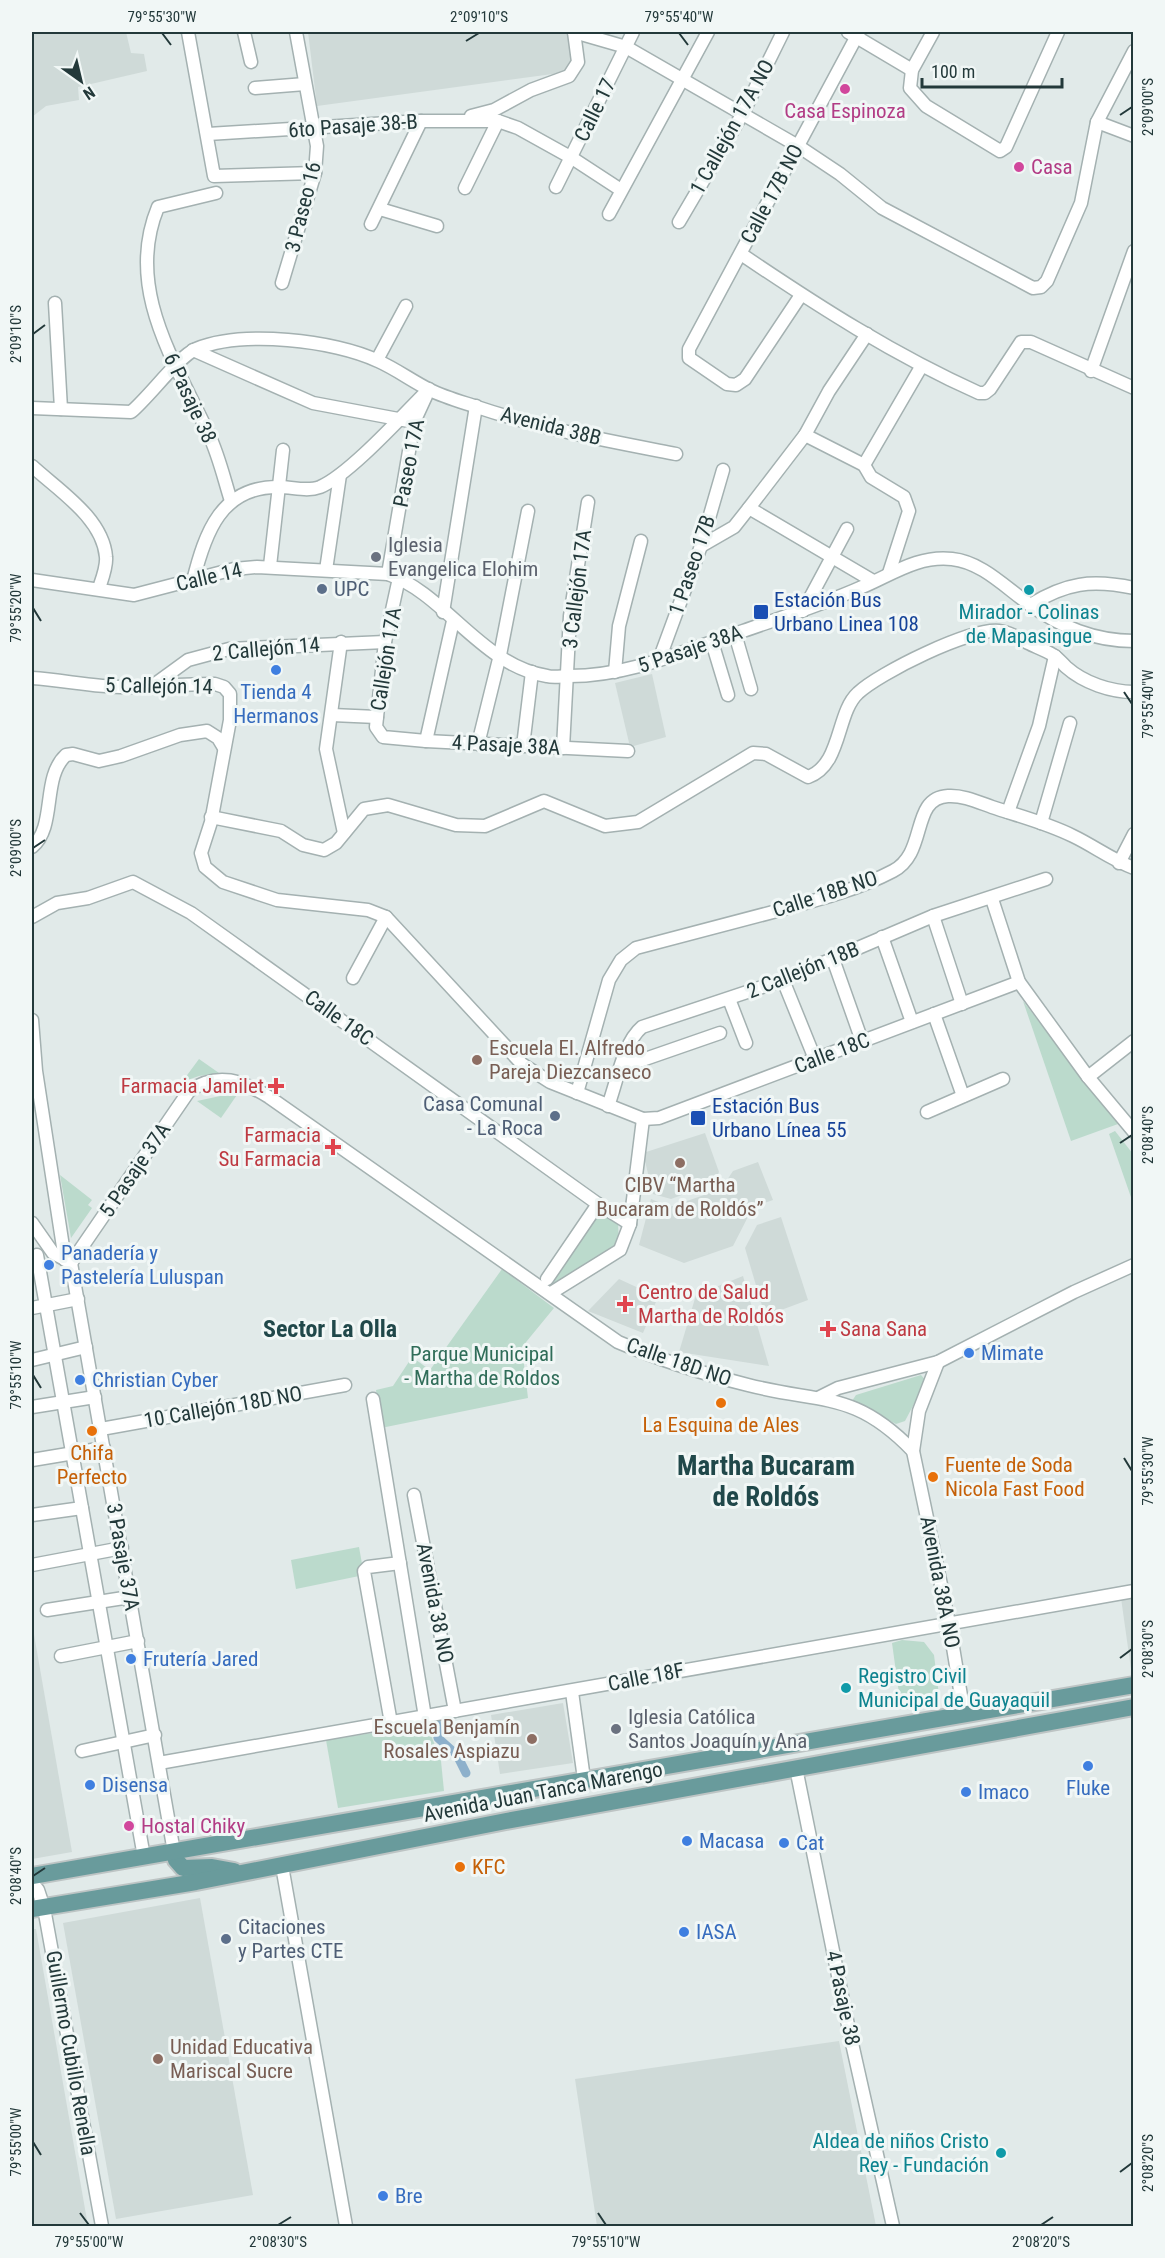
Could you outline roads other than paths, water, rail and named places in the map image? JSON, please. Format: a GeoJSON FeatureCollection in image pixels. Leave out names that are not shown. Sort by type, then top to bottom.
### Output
{"type":"FeatureCollection","features":[{"type":"Feature","properties":{"kind":"main road","name":"Avenida Juan Tanca Marengo"},"geometry":{"type":"LineString","coordinates":[[32,1876],[1134,1685]]}},
{"type":"Feature","properties":{"kind":"main road","name":"Avenida Juan Tanca Marengo"},"geometry":{"type":"LineString","coordinates":[[38,1908],[282,1866],[506,1821],[1134,1707]]}},
{"type":"Feature","properties":{"kind":"main road"},"geometry":{"type":"LineString","coordinates":[[825,1762],[848,1751],[957,1728],[962,1725],[964,1714]]}},
{"type":"Feature","properties":{"kind":"main road"},"geometry":{"type":"LineString","coordinates":[[174,1852],[180,1865],[187,1869],[212,1867],[246,1872]]}},
{"type":"Feature","properties":{"kind":"street"},"geometry":{"type":"LineString","coordinates":[[188,32],[214,176],[315,173]]}},
{"type":"Feature","properties":{"kind":"street"},"geometry":{"type":"LineString","coordinates":[[244,32],[250,62]]}},
{"type":"Feature","properties":{"kind":"street","name":"3 Paseo 16"},"geometry":{"type":"LineString","coordinates":[[282,283],[315,173],[315,129],[296,32]]}},
{"type":"Feature","properties":{"kind":"street"},"geometry":{"type":"LineString","coordinates":[[446,121],[494,110],[531,90],[561,81],[569,76],[578,62],[574,32],[626,47],[683,82],[798,146],[840,174],[882,207],[1033,288],[1041,287],[1047,281],[1081,203],[1097,122],[1134,51]]}},
{"type":"Feature","properties":{"kind":"street","name":"Calle 17"},"geometry":{"type":"LineString","coordinates":[[556,187],[633,32]]}},
{"type":"Feature","properties":{"kind":"street"},"geometry":{"type":"LineString","coordinates":[[609,214],[683,82],[708,32]]}},
{"type":"Feature","properties":{"kind":"street","name":"1 Callejón 17A NO"},"geometry":{"type":"LineString","coordinates":[[678,222],[743,114],[783,32]]}},
{"type":"Feature","properties":{"kind":"street"},"geometry":{"type":"LineString","coordinates":[[933,32],[912,70],[910,88],[926,106],[1000,151],[1006,147],[1058,32]]}},
{"type":"Feature","properties":{"kind":"street"},"geometry":{"type":"LineString","coordinates":[[855,33],[912,70]]}},
{"type":"Feature","properties":{"kind":"street","name":"Calle 17B NO"},"geometry":{"type":"LineString","coordinates":[[801,295],[746,379],[736,385],[727,384],[689,358],[689,349],[798,146],[855,33]]}},
{"type":"Feature","properties":{"kind":"street"},"geometry":{"type":"LineString","coordinates":[[255,88],[305,84]]}},
{"type":"Feature","properties":{"kind":"street"},"geometry":{"type":"LineString","coordinates":[[371,224],[421,121]]}},
{"type":"Feature","properties":{"kind":"street","name":"6to Pasaje 38-B"},"geometry":{"type":"LineString","coordinates":[[208,134],[421,121],[498,121]]}},
{"type":"Feature","properties":{"kind":"street"},"geometry":{"type":"LineString","coordinates":[[465,188],[498,121],[518,128],[572,158],[621,190]]}},
{"type":"Feature","properties":{"kind":"street"},"geometry":{"type":"LineString","coordinates":[[1097,122],[1134,136]]}},
{"type":"Feature","properties":{"kind":"street","name":"6 Pasaje 38"},"geometry":{"type":"LineString","coordinates":[[216,193],[158,207],[149,228],[146,265],[150,299],[159,329],[211,439],[231,501]]}},
{"type":"Feature","properties":{"kind":"street"},"geometry":{"type":"LineString","coordinates":[[380,209],[437,226]]}},
{"type":"Feature","properties":{"kind":"street"},"geometry":{"type":"LineString","coordinates":[[1091,371],[1134,251]]}},
{"type":"Feature","properties":{"kind":"street"},"geometry":{"type":"LineString","coordinates":[[741,254],[801,295],[921,367],[979,393],[986,393],[1014,349],[1022,342],[1031,342],[1091,371],[1134,388]]}},
{"type":"Feature","properties":{"kind":"street"},"geometry":{"type":"LineString","coordinates":[[55,303],[60,409]]}},
{"type":"Feature","properties":{"kind":"street"},"geometry":{"type":"LineString","coordinates":[[377,360],[406,306]]}},
{"type":"Feature","properties":{"kind":"street"},"geometry":{"type":"LineString","coordinates":[[701,546],[734,526],[750,508],[805,435],[829,390],[867,334]]}},
{"type":"Feature","properties":{"kind":"street","name":"Avenida 38B"},"geometry":{"type":"LineString","coordinates":[[193,350],[216,342],[264,338],[338,347],[377,360],[429,389],[476,406],[549,429],[676,454]]}},
{"type":"Feature","properties":{"kind":"street"},"geometry":{"type":"LineString","coordinates":[[32,408],[131,412],[149,398],[183,356],[193,350],[313,403],[414,422]]}},
{"type":"Feature","properties":{"kind":"street"},"geometry":{"type":"LineString","coordinates":[[864,465],[921,367]]}},
{"type":"Feature","properties":{"kind":"street"},"geometry":{"type":"LineString","coordinates":[[193,581],[203,542],[231,501],[248,491],[278,487],[306,490],[320,488],[340,475],[429,389]]}},
{"type":"Feature","properties":{"kind":"street","name":"Paseo 17A"},"geometry":{"type":"LineString","coordinates":[[394,576],[414,422],[429,389]]}},
{"type":"Feature","properties":{"kind":"street"},"geometry":{"type":"LineString","coordinates":[[426,741],[448,616],[476,406]]}},
{"type":"Feature","properties":{"kind":"street"},"geometry":{"type":"LineString","coordinates":[[805,435],[864,465],[871,477],[904,497],[909,511],[889,573]]}},
{"type":"Feature","properties":{"kind":"street"},"geometry":{"type":"LineString","coordinates":[[270,566],[283,450]]}},
{"type":"Feature","properties":{"kind":"street"},"geometry":{"type":"LineString","coordinates":[[32,466],[86,514],[103,541],[106,559],[99,588]]}},
{"type":"Feature","properties":{"kind":"street","name":"1 Paseo 17B"},"geometry":{"type":"LineString","coordinates":[[659,660],[701,546],[723,470]]}},
{"type":"Feature","properties":{"kind":"street"},"geometry":{"type":"LineString","coordinates":[[326,570],[340,475]]}},
{"type":"Feature","properties":{"kind":"street","name":"3 Callejón 17A"},"geometry":{"type":"LineString","coordinates":[[563,748],[570,616],[588,502]]}},
{"type":"Feature","properties":{"kind":"street"},"geometry":{"type":"LineString","coordinates":[[750,508],[873,581]]}},
{"type":"Feature","properties":{"kind":"street"},"geometry":{"type":"LineString","coordinates":[[478,744],[500,655],[528,511]]}},
{"type":"Feature","properties":{"kind":"street"},"geometry":{"type":"LineString","coordinates":[[803,610],[847,529]]}},
{"type":"Feature","properties":{"kind":"street"},"geometry":{"type":"LineString","coordinates":[[615,672],[619,626],[641,541]]}},
{"type":"Feature","properties":{"kind":"street","name":"5 Pasaje 38A"},"geometry":{"type":"LineString","coordinates":[[394,576],[500,655],[532,672],[548,677],[589,677],[638,669],[803,610],[915,562],[952,559],[987,572],[1030,605],[1064,626],[1091,637],[1134,641]]}},
{"type":"Feature","properties":{"kind":"street","name":"Calle 14"},"geometry":{"type":"LineString","coordinates":[[32,580],[73,588],[99,588],[134,595],[234,569],[270,566],[394,576]]}},
{"type":"Feature","properties":{"kind":"street","name":"Callejón 17A"},"geometry":{"type":"LineString","coordinates":[[383,737],[376,727],[394,576]]}},
{"type":"Feature","properties":{"kind":"street"},"geometry":{"type":"LineString","coordinates":[[1030,605],[1056,589],[1071,585],[1113,584],[1134,588]]}},
{"type":"Feature","properties":{"kind":"street"},"geometry":{"type":"LineString","coordinates":[[211,817],[281,831],[303,845],[324,850],[336,843],[364,809],[388,806],[456,825],[485,826],[544,801],[605,826],[638,822],[753,753],[766,754],[808,777],[818,773],[830,757],[856,694],[905,664],[968,636],[998,631],[1013,635],[1055,656],[1068,669],[1097,685],[1119,692],[1134,692]]}},
{"type":"Feature","properties":{"kind":"street"},"geometry":{"type":"LineString","coordinates":[[735,634],[751,689]]}},
{"type":"Feature","properties":{"kind":"street"},"geometry":{"type":"LineString","coordinates":[[340,642],[326,749],[344,833]]}},
{"type":"Feature","properties":{"kind":"street","name":"2 Callejón 14"},"geometry":{"type":"LineString","coordinates":[[155,684],[180,664],[208,653],[230,649],[340,642],[385,642]]}},
{"type":"Feature","properties":{"kind":"street"},"geometry":{"type":"LineString","coordinates":[[712,642],[728,695]]}},
{"type":"Feature","properties":{"kind":"street"},"geometry":{"type":"LineString","coordinates":[[1008,812],[1039,726],[1055,656]]}},
{"type":"Feature","properties":{"kind":"street"},"geometry":{"type":"LineString","coordinates":[[523,746],[532,672]]}},
{"type":"Feature","properties":{"kind":"street","name":"5 Callejón 14"},"geometry":{"type":"LineString","coordinates":[[32,678],[89,686],[215,684],[224,687],[230,694],[231,702],[224,748]]}},
{"type":"Feature","properties":{"kind":"street"},"geometry":{"type":"LineString","coordinates":[[332,715],[377,717]]}},
{"type":"Feature","properties":{"kind":"street"},"geometry":{"type":"LineString","coordinates":[[1041,823],[1070,723]]}},
{"type":"Feature","properties":{"kind":"street"},"geometry":{"type":"LineString","coordinates":[[32,848],[40,837],[56,769],[66,755],[73,754],[99,760],[122,756],[186,734],[207,731],[218,738],[224,748],[211,817],[201,853],[205,867],[223,882],[277,900],[368,910],[386,917],[522,1064],[550,1082],[643,1119],[630,1224],[620,1250],[551,1293]]}},
{"type":"Feature","properties":{"kind":"street","name":"4 Pasaje 38A"},"geometry":{"type":"LineString","coordinates":[[383,737],[628,751]]}},
{"type":"Feature","properties":{"kind":"street","name":"Calle 18B NO"},"geometry":{"type":"LineString","coordinates":[[577,1093],[609,980],[621,960],[636,948],[834,896],[894,871],[906,862],[913,852],[925,808],[933,800],[946,796],[962,797],[1041,823],[1073,836],[1119,863],[1134,868]]}},
{"type":"Feature","properties":{"kind":"street"},"geometry":{"type":"LineString","coordinates":[[1119,863],[1134,834]]}},
{"type":"Feature","properties":{"kind":"street","name":"2 Callejón 18B"},"geometry":{"type":"LineString","coordinates":[[608,1106],[627,1046],[632,1036],[642,1027],[783,980],[933,916],[992,899],[1046,879]]}},
{"type":"Feature","properties":{"kind":"street","name":"Calle 18C"},"geometry":{"type":"LineString","coordinates":[[32,917],[57,903],[88,898],[121,884],[133,882],[143,886],[191,913],[598,1204],[630,1224]]}},
{"type":"Feature","properties":{"kind":"street"},"geometry":{"type":"LineString","coordinates":[[992,899],[1019,982],[1088,1077],[1129,1116],[1134,1132]]}},
{"type":"Feature","properties":{"kind":"street"},"geometry":{"type":"LineString","coordinates":[[933,916],[962,1004]]}},
{"type":"Feature","properties":{"kind":"street"},"geometry":{"type":"LineString","coordinates":[[353,978],[386,917]]}},
{"type":"Feature","properties":{"kind":"street"},"geometry":{"type":"LineString","coordinates":[[882,937],[912,1022]]}},
{"type":"Feature","properties":{"kind":"street"},"geometry":{"type":"LineString","coordinates":[[833,959],[862,1041]]}},
{"type":"Feature","properties":{"kind":"street"},"geometry":{"type":"LineString","coordinates":[[783,980],[815,1059]]}},
{"type":"Feature","properties":{"kind":"street","name":"Calle 18C"},"geometry":{"type":"LineString","coordinates":[[643,1119],[659,1118],[1019,982]]}},
{"type":"Feature","properties":{"kind":"street"},"geometry":{"type":"LineString","coordinates":[[729,999],[746,1044]]}},
{"type":"Feature","properties":{"kind":"street"},"geometry":{"type":"LineString","coordinates":[[934,1014],[963,1096]]}},
{"type":"Feature","properties":{"kind":"street","name":"3 Pasaje 37A"},"geometry":{"type":"LineString","coordinates":[[32,1020],[34,1071],[68,1261],[78,1299],[174,1852]]}},
{"type":"Feature","properties":{"kind":"street"},"geometry":{"type":"LineString","coordinates":[[622,1067],[720,1033]]}},
{"type":"Feature","properties":{"kind":"street"},"geometry":{"type":"LineString","coordinates":[[1088,1077],[1134,1041]]}},
{"type":"Feature","properties":{"kind":"street"},"geometry":{"type":"LineString","coordinates":[[927,1112],[1003,1079]]}},
{"type":"Feature","properties":{"kind":"street","name":"Calle 18D NO"},"geometry":{"type":"LineString","coordinates":[[204,1083],[237,1080],[249,1085],[551,1293],[618,1342],[644,1353],[746,1385],[820,1397]]}},
{"type":"Feature","properties":{"kind":"street","name":"5 Pasaje 37A"},"geometry":{"type":"LineString","coordinates":[[68,1261],[189,1091],[204,1083]]}},
{"type":"Feature","properties":{"kind":"street"},"geometry":{"type":"LineString","coordinates":[[547,1279],[598,1204]]}},
{"type":"Feature","properties":{"kind":"street"},"geometry":{"type":"LineString","coordinates":[[32,1223],[53,1253],[68,1261]]}},
{"type":"Feature","properties":{"kind":"street"},"geometry":{"type":"LineString","coordinates":[[53,1253],[34,1256],[55,1354],[144,1857]]}},
{"type":"Feature","properties":{"kind":"street"},"geometry":{"type":"LineString","coordinates":[[820,1397],[838,1389],[938,1362],[1074,1292],[1134,1265]]}},
{"type":"Feature","properties":{"kind":"street"},"geometry":{"type":"LineString","coordinates":[[32,1308],[78,1299]]}},
{"type":"Feature","properties":{"kind":"street"},"geometry":{"type":"LineString","coordinates":[[32,1360],[86,1347]]}},
{"type":"Feature","properties":{"kind":"street","name":"Avenida 38A NO"},"geometry":{"type":"LineString","coordinates":[[938,1362],[919,1411],[913,1451],[950,1623],[964,1714]]}},
{"type":"Feature","properties":{"kind":"street","name":"10 Callejón 18D NO"},"geometry":{"type":"LineString","coordinates":[[100,1429],[345,1385]]}},
{"type":"Feature","properties":{"kind":"street"},"geometry":{"type":"LineString","coordinates":[[32,1407],[95,1396]]}},
{"type":"Feature","properties":{"kind":"street"},"geometry":{"type":"LineString","coordinates":[[820,1397],[862,1411],[882,1423],[913,1451]]}},
{"type":"Feature","properties":{"kind":"street"},"geometry":{"type":"LineString","coordinates":[[373,1399],[425,1717]]}},
{"type":"Feature","properties":{"kind":"street"},"geometry":{"type":"LineString","coordinates":[[32,1460],[104,1448]]}},
{"type":"Feature","properties":{"kind":"street","name":"Avenida 38 NO"},"geometry":{"type":"LineString","coordinates":[[414,1494],[455,1712]]}},
{"type":"Feature","properties":{"kind":"street"},"geometry":{"type":"LineString","coordinates":[[32,1515],[82,1508]]}},
{"type":"Feature","properties":{"kind":"street"},"geometry":{"type":"LineString","coordinates":[[32,1565],[122,1548]]}},
{"type":"Feature","properties":{"kind":"street"},"geometry":{"type":"LineString","coordinates":[[391,1723],[365,1581],[365,1569],[400,1563]]}},
{"type":"Feature","properties":{"kind":"street","name":"Calle 18F"},"geometry":{"type":"LineString","coordinates":[[159,1763],[572,1692],[1134,1591]]}},
{"type":"Feature","properties":{"kind":"street"},"geometry":{"type":"LineString","coordinates":[[47,1610],[130,1597]]}},
{"type":"Feature","properties":{"kind":"street"},"geometry":{"type":"LineString","coordinates":[[61,1656],[138,1641]]}},
{"type":"Feature","properties":{"kind":"street"},"geometry":{"type":"LineString","coordinates":[[572,1692],[584,1779]]}},
{"type":"Feature","properties":{"kind":"street"},"geometry":{"type":"LineString","coordinates":[[82,1751],[123,1740],[155,1735]]}},
{"type":"Feature","properties":{"kind":"street","name":"4 Pasaje 38"},"geometry":{"type":"LineString","coordinates":[[796,1768],[849,2030],[893,2226]]}},
{"type":"Feature","properties":{"kind":"street"},"geometry":{"type":"LineString","coordinates":[[282,1866],[346,2226]]}},
{"type":"Feature","properties":{"kind":"street","name":"Guillermo Cubillo Renella"},"geometry":{"type":"LineString","coordinates":[[32,1883],[38,1890],[38,1908],[102,2226]]}},
{"type":"Feature","properties":{"kind":"waterway"},"geometry":{"type":"LineString","coordinates":[[436,1720],[438,1738],[457,1755],[466,1773]]}},
{"type":"Feature","properties":{"kind":"place","name":"Casa Espinoza"},"geometry":{"type":"Point","coordinates":[845,89]}},
{"type":"Feature","properties":{"kind":"place","name":"Casa"},"geometry":{"type":"Point","coordinates":[1019,167]}},
{"type":"Feature","properties":{"kind":"place","name":"Iglesia Evangelica Elohim"},"geometry":{"type":"Point","coordinates":[376,557]}},
{"type":"Feature","properties":{"kind":"place","name":"UPC"},"geometry":{"type":"Point","coordinates":[322,589]}},
{"type":"Feature","properties":{"kind":"place","name":"Mirador - Colinas de Mapasingue"},"geometry":{"type":"Point","coordinates":[1029,590]}},
{"type":"Feature","properties":{"kind":"place","name":"Estación Bus Urbano Linea 108"},"geometry":{"type":"Point","coordinates":[761,612]}},
{"type":"Feature","properties":{"kind":"place","name":"Tienda 4 Hermanos"},"geometry":{"type":"Point","coordinates":[276,670]}},
{"type":"Feature","properties":{"kind":"place","name":"Escuela EI. Alfredo Pareja Diezcanseco"},"geometry":{"type":"Point","coordinates":[477,1060]}},
{"type":"Feature","properties":{"kind":"place","name":"Farmacia Jamilet"},"geometry":{"type":"Point","coordinates":[276,1086]}},
{"type":"Feature","properties":{"kind":"place","name":"Casa Comunal - La Roca"},"geometry":{"type":"Point","coordinates":[555,1116]}},
{"type":"Feature","properties":{"kind":"place","name":"Estación Bus Urbano Línea 55"},"geometry":{"type":"Point","coordinates":[698,1118]}},
{"type":"Feature","properties":{"kind":"place","name":"Farmacia Su Farmacia"},"geometry":{"type":"Point","coordinates":[333,1147]}},
{"type":"Feature","properties":{"kind":"place","name":"CIBV “Martha Bucaram de Roldós”"},"geometry":{"type":"Point","coordinates":[680,1163]}},
{"type":"Feature","properties":{"kind":"place","name":"Panadería y Pastelería Luluspan"},"geometry":{"type":"Point","coordinates":[49,1265]}},
{"type":"Feature","properties":{"kind":"place","name":"Centro de Salud Martha de Roldós"},"geometry":{"type":"Point","coordinates":[625,1304]}},
{"type":"Feature","properties":{"kind":"place","name":"Sana Sana"},"geometry":{"type":"Point","coordinates":[828,1329]}},
{"type":"Feature","properties":{"kind":"place","name":"Mimate"},"geometry":{"type":"Point","coordinates":[969,1353]}},
{"type":"Feature","properties":{"kind":"place","name":"Christian Cyber"},"geometry":{"type":"Point","coordinates":[80,1380]}},
{"type":"Feature","properties":{"kind":"place","name":"La Esquina de Ales"},"geometry":{"type":"Point","coordinates":[721,1403]}},
{"type":"Feature","properties":{"kind":"place","name":"Chifa Perfecto"},"geometry":{"type":"Point","coordinates":[92,1431]}},
{"type":"Feature","properties":{"kind":"place","name":"Fuente de Soda Nicola Fast Food"},"geometry":{"type":"Point","coordinates":[933,1477]}},
{"type":"Feature","properties":{"kind":"place","name":"Frutería Jared"},"geometry":{"type":"Point","coordinates":[131,1659]}},
{"type":"Feature","properties":{"kind":"place","name":"Registro Civil Municipal de Guayaquil"},"geometry":{"type":"Point","coordinates":[846,1688]}},
{"type":"Feature","properties":{"kind":"place","name":"Iglesia Católica Santos Joaquín y Ana"},"geometry":{"type":"Point","coordinates":[616,1729]}},
{"type":"Feature","properties":{"kind":"place","name":"Escuela Benjamín Rosales Aspiazu"},"geometry":{"type":"Point","coordinates":[532,1739]}},
{"type":"Feature","properties":{"kind":"place","name":"Fluke"},"geometry":{"type":"Point","coordinates":[1088,1766]}},
{"type":"Feature","properties":{"kind":"place","name":"Disensa"},"geometry":{"type":"Point","coordinates":[90,1785]}},
{"type":"Feature","properties":{"kind":"place","name":"Imaco"},"geometry":{"type":"Point","coordinates":[966,1792]}},
{"type":"Feature","properties":{"kind":"place","name":"Hostal Chiky"},"geometry":{"type":"Point","coordinates":[129,1826]}},
{"type":"Feature","properties":{"kind":"place","name":"Macasa"},"geometry":{"type":"Point","coordinates":[687,1841]}},
{"type":"Feature","properties":{"kind":"place","name":"Cat"},"geometry":{"type":"Point","coordinates":[784,1843]}},
{"type":"Feature","properties":{"kind":"place","name":"KFC"},"geometry":{"type":"Point","coordinates":[460,1867]}},
{"type":"Feature","properties":{"kind":"place","name":"IASA"},"geometry":{"type":"Point","coordinates":[684,1932]}},
{"type":"Feature","properties":{"kind":"place","name":"Citaciones y Partes CTE"},"geometry":{"type":"Point","coordinates":[226,1939]}},
{"type":"Feature","properties":{"kind":"place","name":"Unidad Educativa Mariscal Sucre"},"geometry":{"type":"Point","coordinates":[158,2059]}},
{"type":"Feature","properties":{"kind":"place","name":"Aldea de niños Cristo Rey - Fundación"},"geometry":{"type":"Point","coordinates":[1001,2153]}},
{"type":"Feature","properties":{"kind":"place","name":"Bre"},"geometry":{"type":"Point","coordinates":[383,2196]}},
{"type":"Feature","properties":{"kind":"district","name":"Sector La Olla"},"geometry":{"type":"Point","coordinates":[330,1329]}},
{"type":"Feature","properties":{"kind":"district","name":"Martha Bucaram de Roldós"},"geometry":{"type":"Point","coordinates":[766,1482]}},
{"type":"Feature","properties":{"kind":"park label","name":"Parque Municipal - Martha de Roldos"},"geometry":{"type":"Point","coordinates":[482,1366]}}]}
